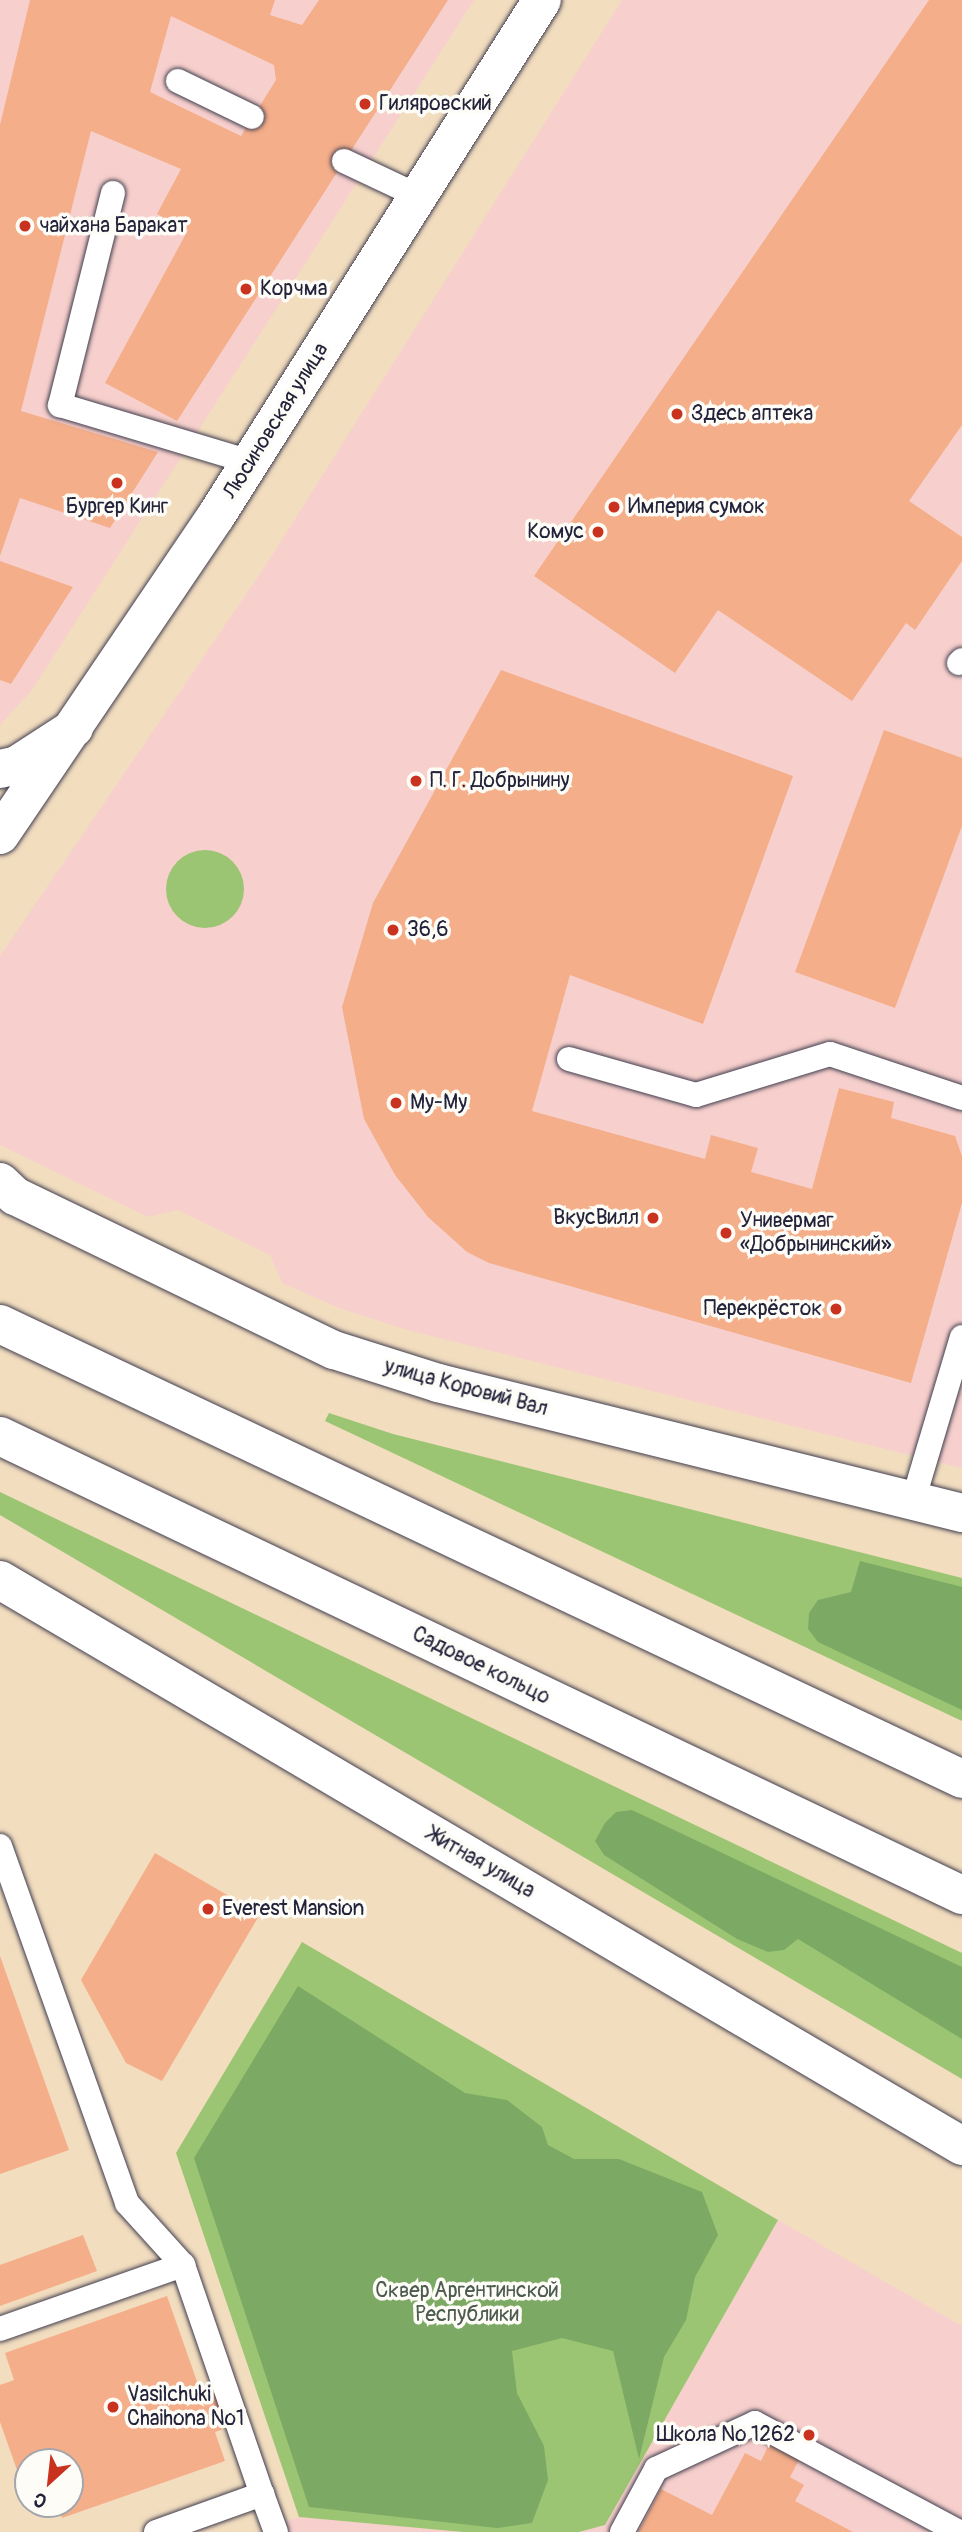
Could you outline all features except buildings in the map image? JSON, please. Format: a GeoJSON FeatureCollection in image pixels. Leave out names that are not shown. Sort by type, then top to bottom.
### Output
{"type":"FeatureCollection","features":[{"type":"Feature","properties":{"kind":"main road","name":"Люсиновская улица"},"geometry":{"type":"LineString","coordinates":[[0,835],[75,727],[250,462],[542,0]]}},
{"type":"Feature","properties":{"kind":"main road"},"geometry":{"type":"LineString","coordinates":[[0,769],[17,765],[75,727]]}},
{"type":"Feature","properties":{"kind":"main road","name":"улица Коровий Вал"},"geometry":{"type":"LineString","coordinates":[[5,1189],[334,1350],[439,1383],[962,1513]]}},
{"type":"Feature","properties":{"kind":"main road"},"geometry":{"type":"LineString","coordinates":[[0,1325],[962,1779]]}},
{"type":"Feature","properties":{"kind":"main road","name":"Садовое кольцо"},"geometry":{"type":"LineString","coordinates":[[0,1436],[962,1895]]}},
{"type":"Feature","properties":{"kind":"main road","name":"Житная улица"},"geometry":{"type":"LineString","coordinates":[[0,1580],[962,2146]]}},
{"type":"Feature","properties":{"kind":"lane"},"geometry":{"type":"LineString","coordinates":[[178,81],[253,117]]}},
{"type":"Feature","properties":{"kind":"lane"},"geometry":{"type":"LineString","coordinates":[[344,161],[418,196]]}},
{"type":"Feature","properties":{"kind":"lane"},"geometry":{"type":"LineString","coordinates":[[113,192],[60,405],[250,462]]}},
{"type":"Feature","properties":{"kind":"lane"},"geometry":{"type":"LineString","coordinates":[[569,1059],[696,1095],[830,1054],[962,1098]]}},
{"type":"Feature","properties":{"kind":"lane"},"geometry":{"type":"LineString","coordinates":[[913,1502],[962,1337]]}},
{"type":"Feature","properties":{"kind":"lane"},"geometry":{"type":"LineString","coordinates":[[0,1846],[5,1875],[127,2203],[183,2265],[276,2532]]}},
{"type":"Feature","properties":{"kind":"lane"},"geometry":{"type":"LineString","coordinates":[[0,2329],[183,2265]]}},
{"type":"Feature","properties":{"kind":"lane"},"geometry":{"type":"LineString","coordinates":[[622,2532],[656,2469],[755,2423],[959,2532]]}},
{"type":"Feature","properties":{"kind":"lane"},"geometry":{"type":"LineString","coordinates":[[156,2532],[262,2494]]}},
{"type":"Feature","properties":{"kind":"shaded area"},"geometry":{"type":"Polygon","coordinates":[[[0,0],[474,0],[32,690],[0,725],[0,0]]]}},
{"type":"Feature","properties":{"kind":"shaded area"},"geometry":{"type":"Polygon","coordinates":[[[622,0],[962,0],[962,1468],[411,1331],[339,1308],[282,1283],[270,1255],[178,1210],[148,1217],[0,1145],[0,956],[266,565],[622,0]]]}},
{"type":"Feature","properties":{"kind":"shaded area","name":"Школа № 1262"},"geometry":{"type":"Polygon","coordinates":[[[778,2220],[962,2326],[962,2532],[579,2532],[605,2525],[778,2220]]]}},
{"type":"Feature","properties":{"kind":"shaded area"},"geometry":{"type":"Polygon","coordinates":[[[299,2517],[463,2532],[256,2532],[299,2517]]]}},
{"type":"Feature","properties":{"kind":"green space"},"geometry":{"type":"Polygon","coordinates":[[[205,850],[220,853],[232,862],[241,874],[244,889],[241,904],[232,916],[220,925],[205,928],[190,925],[178,916],[169,904],[166,889],[169,874],[178,862],[190,853],[205,850]]]}},
{"type":"Feature","properties":{"kind":"green space"},"geometry":{"type":"Polygon","coordinates":[[[329,1413],[393,1434],[962,1578],[962,1721],[325,1421],[329,1413]]]}},
{"type":"Feature","properties":{"kind":"green space"},"geometry":{"type":"Polygon","coordinates":[[[0,1492],[962,1953],[962,2079],[0,1515],[0,1492]]]}},
{"type":"Feature","properties":{"kind":"green space"},"geometry":{"type":"Polygon","coordinates":[[[860,1561],[962,1587],[962,1710],[818,1642],[808,1629],[809,1613],[818,1600],[851,1592],[860,1561]]]}},
{"type":"Feature","properties":{"kind":"green space"},"geometry":{"type":"Polygon","coordinates":[[[632,1810],[962,1967],[962,2039],[798,1939],[784,1950],[768,1952],[737,1939],[604,1855],[595,1841],[605,1823],[616,1812],[632,1810]]]}},
{"type":"Feature","properties":{"kind":"green space","name":"Сквер Аргентинской Республики"},"geometry":{"type":"Polygon","coordinates":[[[302,1942],[778,2220],[605,2525],[579,2532],[463,2532],[299,2517],[176,2153],[302,1942]]]}},
{"type":"Feature","properties":{"kind":"green space","name":"Сквер Аргентинской Республики"},"geometry":{"type":"Polygon","coordinates":[[[298,1986],[465,2093],[507,2100],[542,2127],[548,2145],[574,2159],[619,2159],[702,2192],[718,2235],[695,2277],[686,2320],[664,2357],[639,2459],[613,2351],[562,2338],[512,2351],[517,2393],[544,2446],[548,2480],[532,2523],[497,2528],[309,2507],[194,2158],[298,1986]]]}},
{"type":"Feature","properties":{"kind":"place","name":"Гиляровский"},"geometry":{"type":"Point","coordinates":[365,104]}},
{"type":"Feature","properties":{"kind":"place","name":"чайхана Баракат"},"geometry":{"type":"Point","coordinates":[25,226]}},
{"type":"Feature","properties":{"kind":"place","name":"Корчма"},"geometry":{"type":"Point","coordinates":[246,289]}},
{"type":"Feature","properties":{"kind":"place","name":"Здесь аптека"},"geometry":{"type":"Point","coordinates":[677,414]}},
{"type":"Feature","properties":{"kind":"place","name":"Бургер Кинг"},"geometry":{"type":"Point","coordinates":[117,483]}},
{"type":"Feature","properties":{"kind":"place","name":"Империя сумок"},"geometry":{"type":"Point","coordinates":[614,507]}},
{"type":"Feature","properties":{"kind":"place","name":"Комус"},"geometry":{"type":"Point","coordinates":[598,532]}},
{"type":"Feature","properties":{"kind":"place","name":"П. Г. Добрынину"},"geometry":{"type":"Point","coordinates":[416,781]}},
{"type":"Feature","properties":{"kind":"place","name":"36,6"},"geometry":{"type":"Point","coordinates":[393,930]}},
{"type":"Feature","properties":{"kind":"place","name":"Му-Му"},"geometry":{"type":"Point","coordinates":[396,1103]}},
{"type":"Feature","properties":{"kind":"place","name":"ВкусВилл"},"geometry":{"type":"Point","coordinates":[653,1218]}},
{"type":"Feature","properties":{"kind":"place","name":"Универмаг «Добрынинский»"},"geometry":{"type":"Point","coordinates":[726,1233]}},
{"type":"Feature","properties":{"kind":"place","name":"Перекрёсток"},"geometry":{"type":"Point","coordinates":[836,1309]}},
{"type":"Feature","properties":{"kind":"place","name":"Everest Mansion"},"geometry":{"type":"Point","coordinates":[208,1909]}},
{"type":"Feature","properties":{"kind":"place","name":"Vasilchuki Chaihona №1"},"geometry":{"type":"Point","coordinates":[113,2407]}},
{"type":"Feature","properties":{"kind":"place","name":"Школа № 1262"},"geometry":{"type":"Point","coordinates":[809,2435]}}]}
